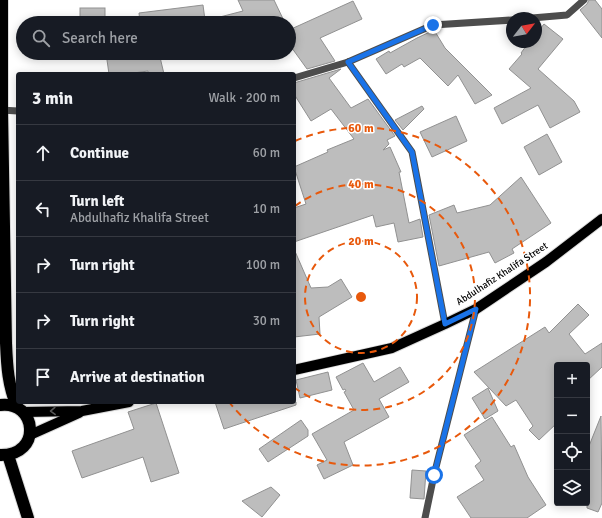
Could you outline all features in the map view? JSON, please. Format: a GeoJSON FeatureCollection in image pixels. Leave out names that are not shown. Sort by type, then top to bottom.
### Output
{"type":"FeatureCollection","features":[{"type":"Feature","properties":{"kind":"highway"},"geometry":{"type":"LineString","coordinates":[[2,0],[1,110],[7,372],[11,392],[16,402]]}},
{"type":"Feature","properties":{"kind":"highway"},"geometry":{"type":"LineString","coordinates":[[17,404],[28,419],[30,435],[27,442],[16,453],[4,455],[28,518]]}},
{"type":"Feature","properties":{"kind":"highway"},"geometry":{"type":"LineString","coordinates":[[0,405],[10,405],[20,410]]}},
{"type":"Feature","properties":{"kind":"main road","name":"Abdulhafiz Khalifa Street"},"geometry":{"type":"LineString","coordinates":[[296,370],[392,348],[476,309],[546,262],[602,219]]}},
{"type":"Feature","properties":{"kind":"main road"},"geometry":{"type":"LineString","coordinates":[[20,410],[82,411],[119,404]]}},
{"type":"Feature","properties":{"kind":"main road"},"geometry":{"type":"LineString","coordinates":[[30,435],[82,411]]}},
{"type":"Feature","properties":{"kind":"street"},"geometry":{"type":"LineString","coordinates":[[542,17],[567,15],[584,0]]}},
{"type":"Feature","properties":{"kind":"street"},"geometry":{"type":"LineString","coordinates":[[296,77],[348,62],[433,25],[506,20]]}},
{"type":"Feature","properties":{"kind":"street"},"geometry":{"type":"LineString","coordinates":[[348,62],[412,152],[445,324]]}},
{"type":"Feature","properties":{"kind":"street"},"geometry":{"type":"LineString","coordinates":[[1,110],[16,111]]}},
{"type":"Feature","properties":{"kind":"street"},"geometry":{"type":"LineString","coordinates":[[426,518],[434,475],[476,309]]}},
{"type":"Feature","properties":{"kind":"building"},"geometry":{"type":"Polygon","coordinates":[[[238,0],[274,0],[282,16],[224,16],[243,11],[238,0]]]}},
{"type":"Feature","properties":{"kind":"building"},"geometry":{"type":"Polygon","coordinates":[[[589,0],[595,0],[602,9],[602,38],[580,10],[589,0]]]}},
{"type":"Feature","properties":{"kind":"building"},"geometry":{"type":"Polygon","coordinates":[[[353,1],[362,19],[320,38],[335,61],[307,69],[296,54],[296,27],[353,1]]]}},
{"type":"Feature","properties":{"kind":"building"},"geometry":{"type":"Polygon","coordinates":[[[203,5],[204,16],[139,16],[139,13],[203,5]]]}},
{"type":"Feature","properties":{"kind":"building"},"geometry":{"type":"Polygon","coordinates":[[[80,8],[105,8],[105,16],[80,16],[80,8]]]}},
{"type":"Feature","properties":{"kind":"building"},"geometry":{"type":"Polygon","coordinates":[[[544,24],[563,39],[538,69],[574,101],[580,112],[550,128],[538,105],[502,124],[494,108],[531,88],[509,69],[522,54],[521,53],[525,48],[542,48],[542,26],[544,24]]]}},
{"type":"Feature","properties":{"kind":"building"},"geometry":{"type":"Polygon","coordinates":[[[434,30],[445,48],[492,95],[475,104],[458,75],[448,86],[420,58],[404,67],[402,64],[386,74],[376,59],[389,51],[390,53],[434,30]]]}},
{"type":"Feature","properties":{"kind":"building"},"geometry":{"type":"Polygon","coordinates":[[[107,60],[161,60],[164,72],[148,71],[109,72],[107,60]]]}},
{"type":"Feature","properties":{"kind":"building"},"geometry":{"type":"Polygon","coordinates":[[[341,69],[329,78],[351,108],[368,99],[395,136],[387,140],[389,144],[383,150],[390,147],[401,172],[399,172],[409,223],[420,219],[423,237],[398,242],[394,223],[376,227],[373,215],[296,241],[296,207],[306,204],[296,173],[296,166],[328,152],[327,150],[354,139],[331,109],[311,121],[296,97],[296,82],[341,69]]]}},
{"type":"Feature","properties":{"kind":"building"},"geometry":{"type":"Polygon","coordinates":[[[422,106],[424,109],[403,130],[395,120],[422,106]]]}},
{"type":"Feature","properties":{"kind":"building"},"geometry":{"type":"Polygon","coordinates":[[[456,116],[467,141],[432,157],[420,132],[456,116]]]}},
{"type":"Feature","properties":{"kind":"building"},"geometry":{"type":"Polygon","coordinates":[[[547,134],[562,162],[539,175],[524,147],[547,134]]]}},
{"type":"Feature","properties":{"kind":"building"},"geometry":{"type":"Polygon","coordinates":[[[521,177],[551,223],[512,249],[514,253],[495,263],[489,252],[439,266],[429,215],[454,205],[457,213],[490,205],[521,177]]]}},
{"type":"Feature","properties":{"kind":"building"},"geometry":{"type":"Polygon","coordinates":[[[296,254],[311,288],[328,287],[341,279],[352,297],[319,317],[320,334],[296,337],[296,254]]]}},
{"type":"Feature","properties":{"kind":"building"},"geometry":{"type":"Polygon","coordinates":[[[578,304],[589,315],[569,334],[585,354],[602,343],[602,367],[590,378],[590,362],[554,362],[554,426],[539,440],[529,430],[533,426],[516,400],[506,406],[474,372],[545,327],[549,333],[578,304]]]}},
{"type":"Feature","properties":{"kind":"building"},"geometry":{"type":"Polygon","coordinates":[[[363,363],[374,382],[400,367],[409,382],[379,399],[389,417],[344,442],[353,465],[324,479],[317,465],[327,460],[312,434],[354,410],[344,392],[346,391],[345,389],[343,390],[336,377],[363,363]]]}},
{"type":"Feature","properties":{"kind":"building"},"geometry":{"type":"Polygon","coordinates":[[[328,372],[332,390],[300,398],[296,380],[328,372]]]}},
{"type":"Feature","properties":{"kind":"building"},"geometry":{"type":"Polygon","coordinates":[[[488,388],[498,411],[485,419],[472,398],[488,388]]]}},
{"type":"Feature","properties":{"kind":"building"},"geometry":{"type":"Polygon","coordinates":[[[156,404],[179,473],[151,482],[143,457],[82,478],[72,451],[134,429],[128,412],[156,404]]]}},
{"type":"Feature","properties":{"kind":"building"},"geometry":{"type":"Polygon","coordinates":[[[216,404],[296,404],[296,405],[224,429],[216,404]]]}},
{"type":"Feature","properties":{"kind":"building"},"geometry":{"type":"Polygon","coordinates":[[[601,416],[602,503],[598,512],[587,508],[587,506],[590,506],[590,444],[601,416]]]}},
{"type":"Feature","properties":{"kind":"building"},"geometry":{"type":"Polygon","coordinates":[[[492,417],[511,447],[514,445],[528,477],[546,505],[527,518],[471,518],[457,497],[484,480],[475,466],[481,461],[464,435],[492,417]]]}},
{"type":"Feature","properties":{"kind":"building"},"geometry":{"type":"Polygon","coordinates":[[[301,420],[308,430],[308,436],[268,462],[259,449],[301,420]]]}},
{"type":"Feature","properties":{"kind":"building"},"geometry":{"type":"Polygon","coordinates":[[[412,470],[426,471],[424,499],[410,498],[412,470]]]}},
{"type":"Feature","properties":{"kind":"building"},"geometry":{"type":"Polygon","coordinates":[[[271,487],[280,495],[262,517],[242,501],[271,487]]]}},
{"type":"Feature","properties":{"kind":"route"},"geometry":{"type":"LineString","coordinates":[[433,25],[348,62],[412,152],[445,324],[476,309],[434,475]]}}]}
